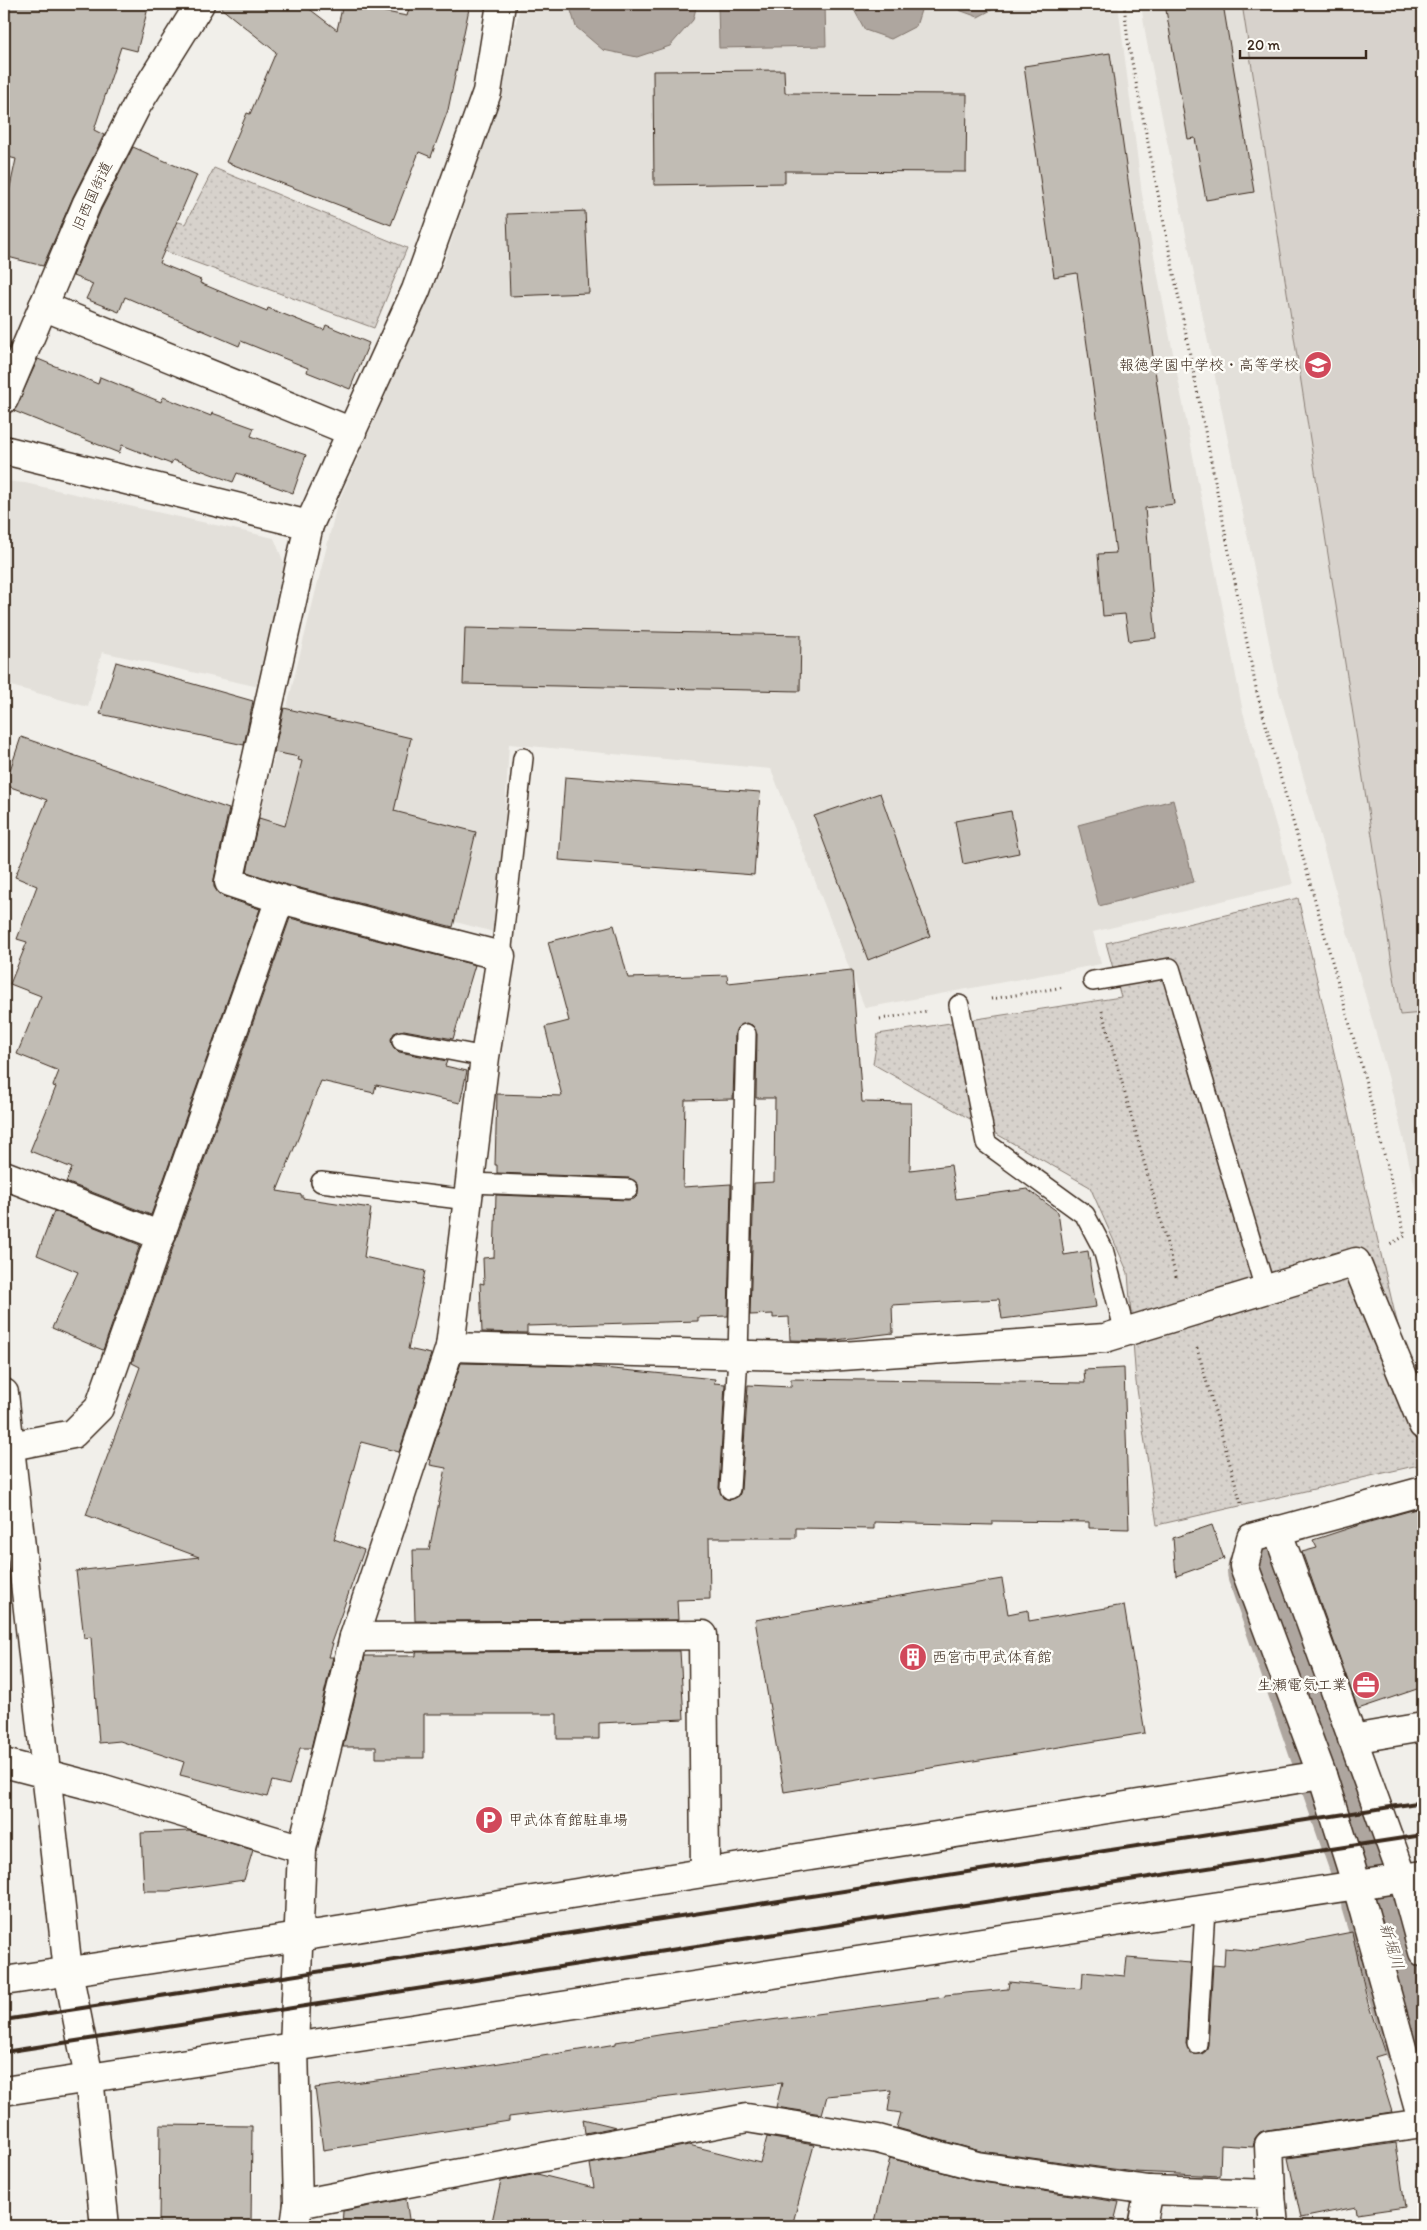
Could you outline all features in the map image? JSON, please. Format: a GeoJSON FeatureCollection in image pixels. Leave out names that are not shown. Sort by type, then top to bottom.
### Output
{"type":"FeatureCollection","features":[{"type":"Feature","properties":{"kind":"street","name":"旧西国街道"},"geometry":{"type":"LineString","coordinates":[[4,398],[88,203],[137,105],[200,4]]}},
{"type":"Feature","properties":{"kind":"street"},"geometry":{"type":"LineString","coordinates":[[501,4],[486,92],[416,290],[309,525],[230,882],[280,899],[501,956],[485,1058],[450,1348],[354,1637],[302,1849],[294,2048],[297,2215],[748,2118],[878,2139],[977,2166],[1150,2190],[1271,2194]]}},
{"type":"Feature","properties":{"kind":"street"},"geometry":{"type":"LineString","coordinates":[[44,306],[352,432]]}},
{"type":"Feature","properties":{"kind":"street"},"geometry":{"type":"LineString","coordinates":[[4,450],[309,525]]}},
{"type":"Feature","properties":{"kind":"street"},"geometry":{"type":"LineString","coordinates":[[11,1446],[73,1434],[99,1408],[280,899]]}},
{"type":"Feature","properties":{"kind":"street"},"geometry":{"type":"LineString","coordinates":[[4,1175],[161,1236]]}},
{"type":"Feature","properties":{"kind":"street"},"geometry":{"type":"LineString","coordinates":[[450,1348],[828,1358],[1105,1338],[1356,1262],[1423,1426]]}},
{"type":"Feature","properties":{"kind":"street"},"geometry":{"type":"LineString","coordinates":[[4,1393],[68,1971],[89,2078],[104,2226]]}},
{"type":"Feature","properties":{"kind":"street"},"geometry":{"type":"LineString","coordinates":[[1274,2226],[1269,2145],[1423,2123],[1357,1886],[1322,1775],[1244,1566],[1251,1538],[1423,1490]]}},
{"type":"Feature","properties":{"kind":"street"},"geometry":{"type":"LineString","coordinates":[[1277,1530],[1352,1739],[1413,1877],[1423,1952]]}},
{"type":"Feature","properties":{"kind":"street"},"geometry":{"type":"LineString","coordinates":[[354,1637],[703,1635],[705,1871]]}},
{"type":"Feature","properties":{"kind":"street"},"geometry":{"type":"LineString","coordinates":[[1352,1739],[1423,1727]]}},
{"type":"Feature","properties":{"kind":"street"},"geometry":{"type":"LineString","coordinates":[[4,1762],[104,1789],[302,1849]]}},
{"type":"Feature","properties":{"kind":"street"},"geometry":{"type":"LineString","coordinates":[[4,1981],[299,1937],[705,1871],[1322,1775]]}},
{"type":"Feature","properties":{"kind":"street"},"geometry":{"type":"LineString","coordinates":[[4,2091],[1413,1877]]}},
{"type":"Feature","properties":{"kind":"street"},"geometry":{"type":"LineString","coordinates":[[1142,2226],[1150,2190]]}},
{"type":"Feature","properties":{"kind":"lane"},"geometry":{"type":"LineString","coordinates":[[501,956],[522,758]]}},
{"type":"Feature","properties":{"kind":"lane"},"geometry":{"type":"LineString","coordinates":[[1093,981],[1170,968],[1265,1289]]}},
{"type":"Feature","properties":{"kind":"lane"},"geometry":{"type":"LineString","coordinates":[[959,1005],[986,1143],[1085,1215],[1103,1250],[1125,1332]]}},
{"type":"Feature","properties":{"kind":"lane"},"geometry":{"type":"LineString","coordinates":[[730,1489],[738,1356],[746,1034]]}},
{"type":"Feature","properties":{"kind":"lane"},"geometry":{"type":"LineString","coordinates":[[402,1041],[485,1058]]}},
{"type":"Feature","properties":{"kind":"lane"},"geometry":{"type":"LineString","coordinates":[[321,1182],[469,1192],[628,1189]]}},
{"type":"Feature","properties":{"kind":"lane"},"geometry":{"type":"LineString","coordinates":[[1197,2044],[1205,1909]]}},
{"type":"Feature","properties":{"kind":"path"},"geometry":{"type":"LineString","coordinates":[[1124,4],[1132,61],[1257,692],[1365,1079],[1405,1236],[1356,1262]]}},
{"type":"Feature","properties":{"kind":"path"},"geometry":{"type":"LineString","coordinates":[[880,1019],[1093,981],[1251,1538]]}},
{"type":"Feature","properties":{"kind":"shaded area"},"geometry":{"type":"Polygon","coordinates":[[[520,4],[1118,4],[1142,194],[1243,712],[1293,884],[1093,932],[1101,964],[865,1008],[771,769],[509,744],[498,933],[247,868],[337,505],[444,263],[502,90],[520,4]]]}},
{"type":"Feature","properties":{"kind":"shaded area"},"geometry":{"type":"Polygon","coordinates":[[[569,4],[697,4],[693,20],[670,46],[637,57],[603,50],[576,27],[569,4]]]}},
{"type":"Feature","properties":{"kind":"shaded area"},"geometry":{"type":"Polygon","coordinates":[[[718,4],[825,4],[826,46],[719,48],[718,4]]]}},
{"type":"Feature","properties":{"kind":"shaded area"},"geometry":{"type":"Polygon","coordinates":[[[853,4],[923,4],[916,26],[891,39],[865,30],[852,6],[853,4]]]}},
{"type":"Feature","properties":{"kind":"shaded area"},"geometry":{"type":"Polygon","coordinates":[[[956,4],[998,4],[997,7],[978,17],[959,10],[956,4]]]}},
{"type":"Feature","properties":{"kind":"shaded area","name":"報徳学園中学校・高等学校"},"geometry":{"type":"Polygon","coordinates":[[[1141,4],[1423,4],[1423,1219],[1388,1076],[1279,691],[1146,38],[1141,4]]]}},
{"type":"Feature","properties":{"kind":"shaded area"},"geometry":{"type":"Polygon","coordinates":[[[1242,4],[1423,4],[1423,1013],[1400,1015],[1242,4]]]}},
{"type":"Feature","properties":{"kind":"shaded area"},"geometry":{"type":"Polygon","coordinates":[[[214,168],[407,248],[374,328],[107,230],[118,203],[185,224],[214,168]]]}},
{"type":"Feature","properties":{"kind":"shaded area"},"geometry":{"type":"Polygon","coordinates":[[[4,481],[25,483],[274,538],[286,568],[259,687],[102,652],[88,707],[4,684],[4,481]]]}},
{"type":"Feature","properties":{"kind":"shaded area"},"geometry":{"type":"Polygon","coordinates":[[[1173,800],[1194,882],[1099,906],[1078,825],[1173,800]]]}},
{"type":"Feature","properties":{"kind":"shaded area"},"geometry":{"type":"Polygon","coordinates":[[[1298,898],[1394,1310],[1423,1419],[1423,1464],[1157,1525],[1136,1382],[1128,1273],[1090,1187],[873,1064],[878,1034],[1121,997],[1106,943],[1298,898]]]}},
{"type":"Feature","properties":{"kind":"shaded area"},"geometry":{"type":"Polygon","coordinates":[[[4,1796],[11,1897],[4,1912],[4,1796]]]}},
{"type":"Feature","properties":{"kind":"building"},"geometry":{"type":"Polygon","coordinates":[[[4,4],[149,4],[137,51],[121,47],[94,130],[104,135],[73,197],[43,266],[4,256],[4,215],[16,159],[4,156],[4,4]]]}},
{"type":"Feature","properties":{"kind":"building"},"geometry":{"type":"Polygon","coordinates":[[[216,4],[303,4],[337,30],[343,4],[407,16],[410,4],[470,4],[448,110],[431,157],[419,152],[391,225],[226,162],[247,113],[250,114],[276,52],[216,4]]]}},
{"type":"Feature","properties":{"kind":"building"},"geometry":{"type":"Polygon","coordinates":[[[1165,4],[1223,4],[1254,192],[1206,200],[1195,138],[1188,139],[1165,4]]]}},
{"type":"Feature","properties":{"kind":"building"},"geometry":{"type":"Polygon","coordinates":[[[1110,53],[1174,504],[1145,508],[1156,638],[1129,641],[1125,614],[1103,616],[1098,554],[1116,553],[1077,273],[1054,277],[1024,66],[1110,53]]]}},
{"type":"Feature","properties":{"kind":"building"},"geometry":{"type":"Polygon","coordinates":[[[784,70],[785,93],[967,94],[966,172],[785,171],[785,183],[654,185],[653,71],[784,70]]]}},
{"type":"Feature","properties":{"kind":"building"},"geometry":{"type":"Polygon","coordinates":[[[133,147],[197,175],[159,263],[201,280],[200,283],[267,311],[268,308],[324,330],[326,325],[369,343],[350,389],[307,372],[308,368],[241,341],[239,346],[125,297],[119,312],[86,299],[93,284],[73,276],[101,210],[133,147]]]}},
{"type":"Feature","properties":{"kind":"building"},"geometry":{"type":"Polygon","coordinates":[[[585,211],[589,293],[510,296],[507,214],[585,211]]]}},
{"type":"Feature","properties":{"kind":"building"},"geometry":{"type":"Polygon","coordinates":[[[38,359],[98,384],[100,377],[161,402],[163,397],[211,416],[212,413],[254,428],[251,436],[306,455],[293,493],[237,473],[233,482],[173,460],[171,464],[122,445],[119,453],[14,411],[38,359]]]}},
{"type":"Feature","properties":{"kind":"building"},"geometry":{"type":"Polygon","coordinates":[[[465,628],[801,635],[800,691],[463,684],[465,628]]]}},
{"type":"Feature","properties":{"kind":"building"},"geometry":{"type":"Polygon","coordinates":[[[116,662],[253,701],[244,745],[100,714],[116,662]]]}},
{"type":"Feature","properties":{"kind":"building"},"geometry":{"type":"Polygon","coordinates":[[[284,708],[411,738],[394,811],[476,832],[453,927],[284,884],[247,872],[259,818],[285,826],[302,761],[298,760],[299,757],[274,752],[284,708]]]}},
{"type":"Feature","properties":{"kind":"building"},"geometry":{"type":"Polygon","coordinates":[[[21,737],[229,809],[214,879],[214,887],[224,897],[260,909],[151,1215],[66,1182],[72,1168],[30,1151],[56,1087],[53,1086],[59,1071],[17,1054],[41,996],[10,984],[27,942],[17,939],[37,886],[15,877],[47,800],[5,785],[21,737]]]}},
{"type":"Feature","properties":{"kind":"building"},"geometry":{"type":"Polygon","coordinates":[[[565,777],[760,792],[754,875],[559,860],[565,777]]]}},
{"type":"Feature","properties":{"kind":"building"},"geometry":{"type":"Polygon","coordinates":[[[880,793],[930,936],[868,960],[814,816],[880,793]]]}},
{"type":"Feature","properties":{"kind":"building"},"geometry":{"type":"Polygon","coordinates":[[[1011,811],[1019,853],[963,864],[955,821],[1011,811]]]}},
{"type":"Feature","properties":{"kind":"building"},"geometry":{"type":"Polygon","coordinates":[[[290,918],[475,965],[453,1039],[404,1030],[394,1033],[391,1039],[392,1045],[399,1052],[447,1061],[445,1066],[467,1071],[460,1103],[376,1085],[374,1093],[321,1081],[277,1191],[302,1195],[302,1198],[371,1208],[364,1257],[425,1271],[408,1349],[431,1354],[399,1452],[361,1442],[334,1539],[364,1550],[331,1643],[333,1643],[329,1657],[333,1657],[311,1748],[300,1748],[289,1785],[272,1781],[267,1797],[180,1775],[184,1762],[120,1741],[99,1743],[91,1637],[84,1638],[76,1571],[199,1557],[86,1515],[140,1367],[132,1363],[290,918]]]}},
{"type":"Feature","properties":{"kind":"building"},"geometry":{"type":"Polygon","coordinates":[[[614,925],[628,978],[727,975],[728,983],[852,970],[862,1102],[911,1103],[910,1170],[951,1165],[956,1199],[1027,1189],[1058,1212],[1064,1255],[1088,1251],[1096,1307],[1002,1319],[999,1299],[892,1305],[893,1333],[828,1341],[790,1340],[789,1317],[773,1318],[773,1314],[750,1315],[754,1183],[774,1182],[775,1098],[756,1098],[757,1034],[752,1025],[746,1023],[737,1028],[735,1033],[733,1099],[685,1100],[683,1187],[731,1184],[728,1316],[698,1317],[698,1321],[527,1326],[527,1333],[482,1332],[480,1283],[484,1284],[483,1258],[494,1257],[496,1195],[628,1200],[634,1199],[638,1195],[638,1184],[629,1178],[497,1173],[497,1165],[495,1165],[497,1094],[562,1096],[545,1027],[569,1021],[548,942],[614,925]]]}},
{"type":"Feature","properties":{"kind":"building"},"geometry":{"type":"Polygon","coordinates":[[[54,1211],[140,1245],[103,1350],[52,1328],[78,1272],[37,1255],[54,1211]]]}},
{"type":"Feature","properties":{"kind":"building"},"geometry":{"type":"Polygon","coordinates":[[[461,1363],[583,1366],[715,1379],[714,1383],[725,1384],[719,1488],[723,1498],[730,1500],[739,1496],[741,1490],[748,1385],[791,1387],[791,1379],[1085,1383],[1084,1370],[1124,1368],[1129,1529],[1089,1528],[1089,1522],[993,1521],[993,1525],[874,1522],[874,1529],[796,1528],[796,1538],[709,1538],[710,1599],[677,1600],[678,1620],[415,1621],[413,1550],[429,1550],[446,1468],[430,1465],[431,1460],[429,1459],[461,1363]]]}},
{"type":"Feature","properties":{"kind":"building"},"geometry":{"type":"Polygon","coordinates":[[[1423,1507],[1423,1687],[1358,1709],[1302,1552],[1317,1548],[1313,1540],[1423,1507]]]}},
{"type":"Feature","properties":{"kind":"building"},"geometry":{"type":"Polygon","coordinates":[[[1212,1525],[1224,1559],[1176,1576],[1173,1538],[1212,1525]]]}},
{"type":"Feature","properties":{"kind":"building","name":"西宮市甲武体育館"},"geometry":{"type":"Polygon","coordinates":[[[1002,1579],[1008,1614],[1028,1610],[1029,1621],[1124,1605],[1145,1733],[784,1792],[755,1620],[1002,1579]]]}},
{"type":"Feature","properties":{"kind":"building"},"geometry":{"type":"Polygon","coordinates":[[[680,1651],[684,1719],[599,1723],[599,1739],[557,1739],[557,1714],[424,1714],[424,1758],[376,1758],[376,1747],[343,1747],[365,1656],[416,1656],[416,1652],[680,1651]]]}},
{"type":"Feature","properties":{"kind":"building"},"geometry":{"type":"Polygon","coordinates":[[[190,1831],[253,1850],[244,1880],[168,1891],[144,1891],[141,1833],[190,1831]]]}},
{"type":"Feature","properties":{"kind":"building"},"geometry":{"type":"Polygon","coordinates":[[[1352,1932],[1368,2003],[1385,2054],[1375,2057],[1392,2112],[1267,2130],[1260,2132],[1255,2138],[1253,2147],[1221,2145],[1220,2176],[1135,2172],[980,2151],[897,2128],[901,2113],[888,2111],[891,2090],[827,2096],[822,2114],[776,2107],[782,2083],[509,2117],[509,2121],[323,2150],[315,2088],[469,2068],[665,2034],[945,1997],[945,1995],[1008,1989],[1009,1982],[1082,1989],[1083,1972],[1125,1976],[1127,1958],[1191,1963],[1186,2044],[1191,2054],[1202,2054],[1206,2051],[1208,2045],[1213,1965],[1224,1966],[1225,1948],[1255,1951],[1352,1932]]]}},
{"type":"Feature","properties":{"kind":"building"},"geometry":{"type":"Polygon","coordinates":[[[583,2119],[616,2127],[585,2133],[583,2119]]]}},
{"type":"Feature","properties":{"kind":"building"},"geometry":{"type":"Polygon","coordinates":[[[160,2125],[252,2126],[251,2226],[159,2226],[160,2125]]]}},
{"type":"Feature","properties":{"kind":"building"},"geometry":{"type":"Polygon","coordinates":[[[767,2137],[814,2145],[792,2226],[491,2226],[501,2181],[537,2174],[594,2188],[590,2164],[689,2145],[760,2163],[767,2137]]]}},
{"type":"Feature","properties":{"kind":"building"},"geometry":{"type":"Polygon","coordinates":[[[1396,2143],[1405,2207],[1357,2214],[1356,2207],[1301,2218],[1288,2158],[1396,2143]]]}},
{"type":"Feature","properties":{"kind":"building"},"geometry":{"type":"Polygon","coordinates":[[[890,2158],[975,2181],[1119,2202],[1113,2226],[874,2226],[890,2158]]]}},
{"type":"Feature","properties":{"kind":"building"},"geometry":{"type":"Polygon","coordinates":[[[406,2199],[410,2226],[342,2226],[343,2211],[406,2199]]]}},
{"type":"Feature","properties":{"kind":"waterway"},"geometry":{"type":"LineString","coordinates":[[1265,1571],[1368,1866]]}},
{"type":"Feature","properties":{"kind":"waterway","name":"新堀川"},"geometry":{"type":"LineString","coordinates":[[1379,1902],[1423,2047]]}},
{"type":"Feature","properties":{"kind":"railway"},"geometry":{"type":"LineString","coordinates":[[4,2020],[1423,1802]]}},
{"type":"Feature","properties":{"kind":"railway"},"geometry":{"type":"LineString","coordinates":[[4,2052],[1423,1835]]}},
{"type":"Feature","properties":{"kind":"place","name":"報徳学園中学校・高等学校"},"geometry":{"type":"Point","coordinates":[1318,365]}},
{"type":"Feature","properties":{"kind":"place","name":"西宮市甲武体育館"},"geometry":{"type":"Point","coordinates":[913,1657]}},
{"type":"Feature","properties":{"kind":"place","name":"生瀬電気工業"},"geometry":{"type":"Point","coordinates":[1366,1685]}},
{"type":"Feature","properties":{"kind":"place","name":"甲武体育館駐車場"},"geometry":{"type":"Point","coordinates":[489,1820]}}]}
